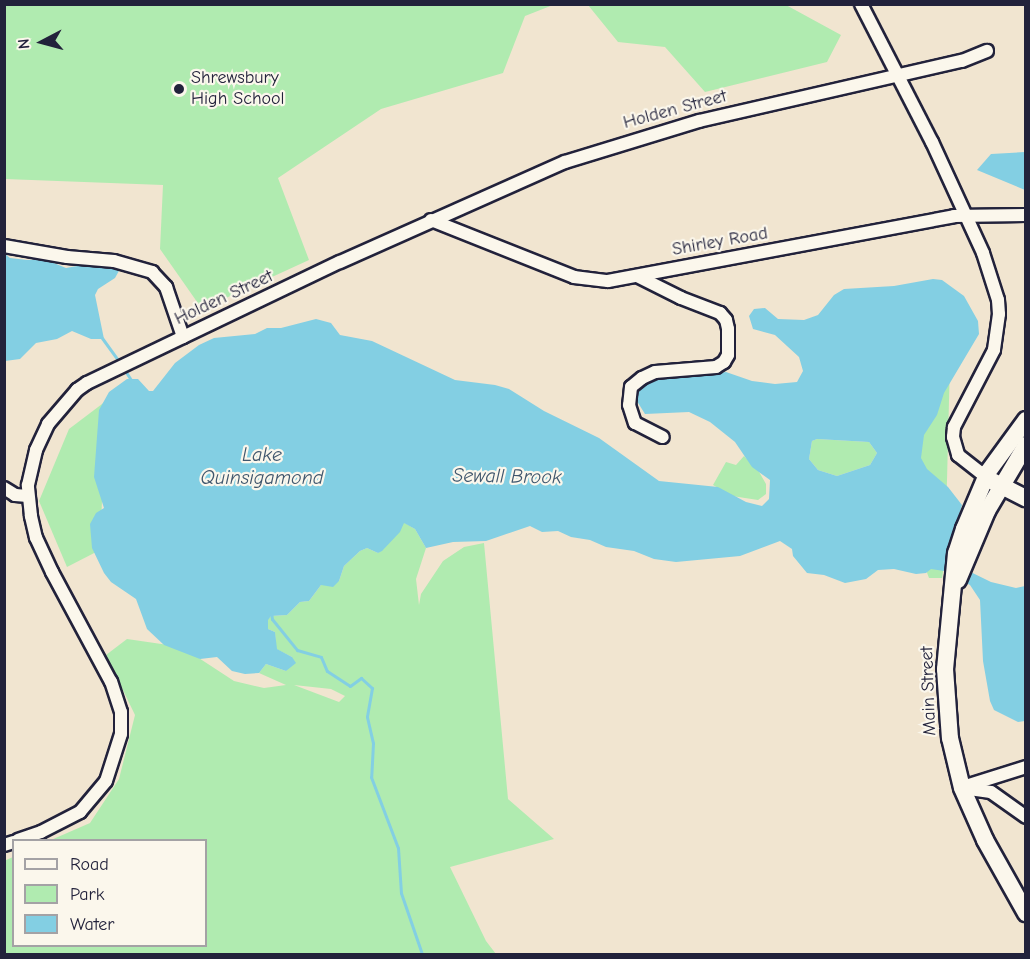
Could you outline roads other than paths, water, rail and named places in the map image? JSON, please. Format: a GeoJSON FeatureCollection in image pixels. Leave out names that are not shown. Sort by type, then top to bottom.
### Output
{"type":"FeatureCollection","features":[{"type":"Feature","properties":{"kind":"main road","name":"Main Street"},"geometry":{"type":"LineString","coordinates":[[1026,420],[993,482],[981,524],[962,557],[952,592],[945,651],[946,709],[953,757],[962,788],[981,832],[1026,913]]}},
{"type":"Feature","properties":{"kind":"main road","name":"Main Street"},"geometry":{"type":"LineString","coordinates":[[993,482],[1026,445]]}},
{"type":"Feature","properties":{"kind":"main road"},"geometry":{"type":"LineString","coordinates":[[993,482],[1026,498]]}},
{"type":"Feature","properties":{"kind":"street"},"geometry":{"type":"LineString","coordinates":[[861,4],[932,142],[983,253],[998,300],[999,314],[994,350],[954,427],[952,437],[958,455],[993,482]]}},
{"type":"Feature","properties":{"kind":"street","name":"Holden Street"},"geometry":{"type":"LineString","coordinates":[[21,839],[60,824],[80,812],[90,802],[106,780],[117,751],[122,725],[117,696],[111,682],[36,538],[28,496],[31,466],[42,435],[48,424],[77,390],[87,383],[431,220],[565,162],[649,135],[962,61],[987,51]]}},
{"type":"Feature","properties":{"kind":"street","name":"Shirley Road"},"geometry":{"type":"LineString","coordinates":[[431,220],[584,280],[608,281],[954,216],[1026,215]]}},
{"type":"Feature","properties":{"kind":"street"},"geometry":{"type":"LineString","coordinates":[[4,246],[67,257],[114,261],[152,272],[166,287],[183,337]]}},
{"type":"Feature","properties":{"kind":"street"},"geometry":{"type":"LineString","coordinates":[[637,276],[681,298],[720,313],[728,328],[728,355],[724,362],[716,367],[655,372],[642,378],[631,387],[629,405],[636,423],[663,437]]}},
{"type":"Feature","properties":{"kind":"street"},"geometry":{"type":"LineString","coordinates":[[4,488],[15,495],[28,496]]}},
{"type":"Feature","properties":{"kind":"street"},"geometry":{"type":"LineString","coordinates":[[962,788],[1026,767]]}},
{"type":"Feature","properties":{"kind":"street"},"geometry":{"type":"LineString","coordinates":[[962,788],[991,792],[1026,817]]}},
{"type":"Feature","properties":{"kind":"water"},"geometry":{"type":"Polygon","coordinates":[[[1025,152],[1025,190],[977,170],[991,154],[1025,152]]]}},
{"type":"Feature","properties":{"kind":"water"},"geometry":{"type":"Polygon","coordinates":[[[4,253],[10,258],[44,259],[66,268],[94,263],[120,269],[115,278],[98,289],[95,295],[104,339],[91,339],[72,331],[57,339],[36,343],[20,359],[5,361],[4,253]]]}},
{"type":"Feature","properties":{"kind":"water","name":"Lake Quinsigamond"},"geometry":{"type":"Polygon","coordinates":[[[933,279],[942,280],[964,296],[978,321],[979,334],[944,393],[937,415],[924,435],[921,458],[927,469],[948,487],[962,505],[946,560],[991,582],[1016,588],[1025,586],[1025,721],[1018,722],[994,710],[990,701],[983,661],[980,600],[970,585],[944,571],[931,569],[926,573],[916,574],[894,569],[878,570],[866,579],[845,583],[824,575],[807,573],[793,556],[792,549],[780,541],[740,556],[676,562],[654,559],[634,551],[606,547],[558,531],[542,532],[530,526],[486,541],[453,542],[426,548],[415,529],[404,523],[400,532],[382,551],[378,553],[367,548],[360,551],[344,566],[339,581],[333,587],[321,585],[309,601],[300,602],[287,615],[271,616],[268,620],[268,629],[275,632],[277,649],[292,657],[296,663],[286,671],[266,664],[259,673],[245,674],[232,671],[217,657],[200,659],[164,645],[147,629],[136,599],[111,582],[104,573],[92,548],[90,524],[96,513],[104,508],[94,477],[99,410],[109,392],[127,379],[138,379],[149,391],[153,391],[175,363],[199,345],[214,338],[255,334],[267,328],[281,328],[316,319],[331,323],[340,335],[372,341],[455,380],[509,389],[544,411],[599,438],[659,481],[718,487],[746,502],[762,506],[769,499],[770,480],[752,467],[735,442],[710,422],[689,412],[645,414],[635,398],[638,387],[650,377],[672,375],[687,377],[726,372],[752,381],[775,384],[797,382],[803,371],[799,357],[775,335],[753,329],[749,316],[754,309],[765,308],[778,319],[804,320],[818,315],[834,295],[844,289],[894,286],[933,279]],[[817,439],[812,441],[809,459],[818,470],[837,476],[870,465],[877,453],[869,442],[817,439]]]}},
{"type":"Feature","properties":{"kind":"waterway","name":"Sewall Brook"},"geometry":{"type":"LineString","coordinates":[[102,338],[117,359]]}},
{"type":"Feature","properties":{"kind":"waterway","name":"Sewall Brook"},"geometry":{"type":"LineString","coordinates":[[126,372],[133,383]]}},
{"type":"Feature","properties":{"kind":"waterway"},"geometry":{"type":"LineString","coordinates":[[271,612],[272,619],[297,650],[321,657],[327,671],[350,686],[361,678],[372,688],[367,717],[373,743],[371,777],[398,848],[401,893],[422,954]]}},
{"type":"Feature","properties":{"kind":"place","name":"Shrewsbury High School"},"geometry":{"type":"Point","coordinates":[179,89]}}]}
